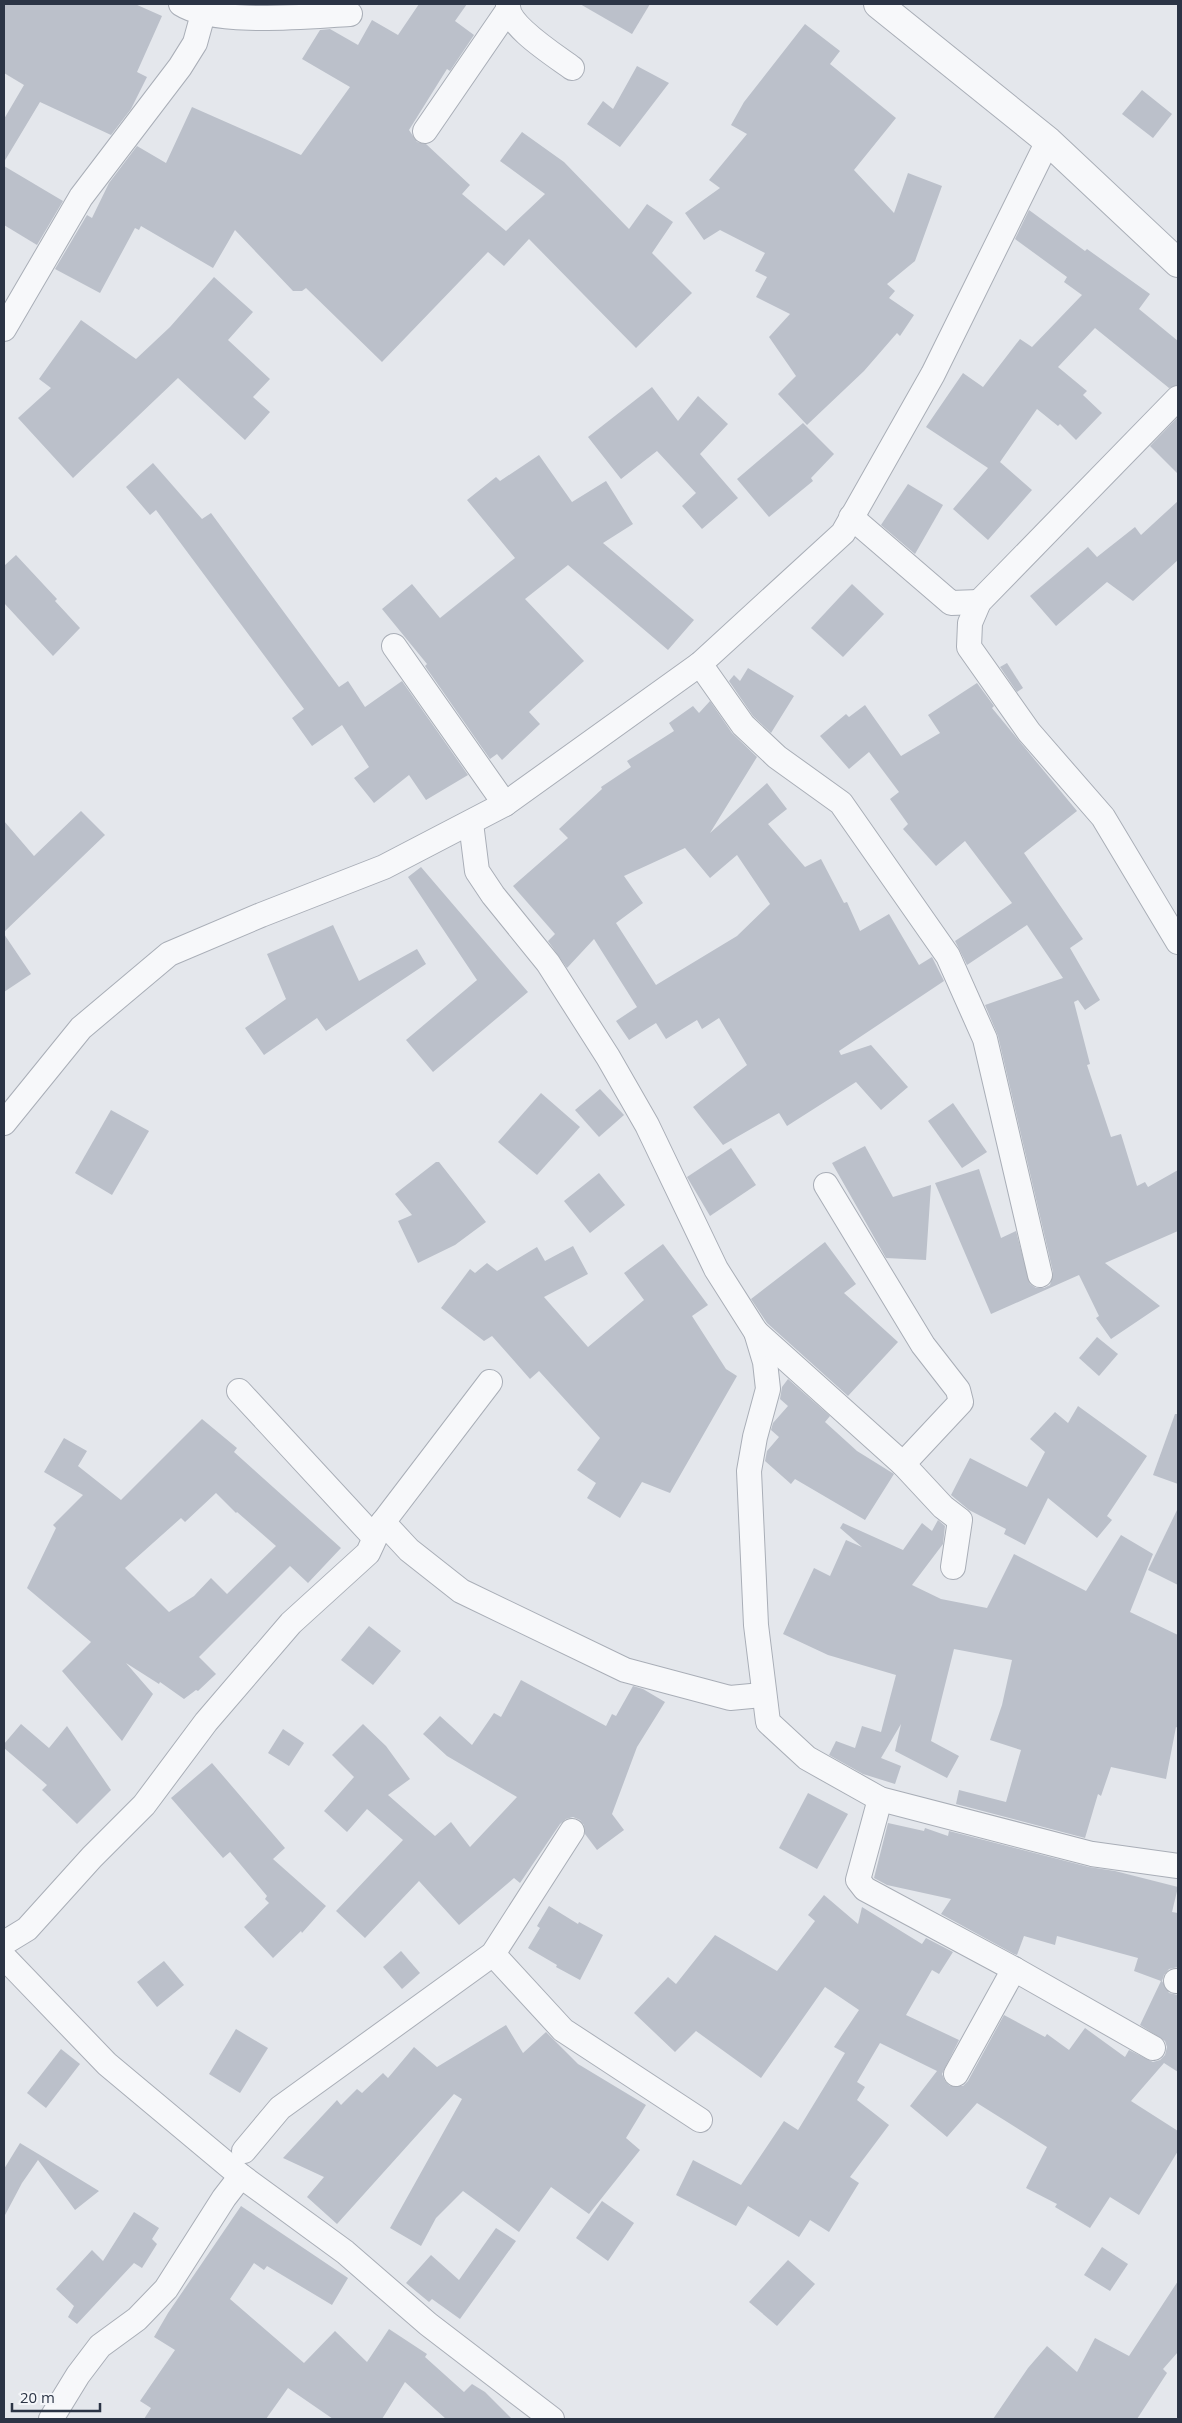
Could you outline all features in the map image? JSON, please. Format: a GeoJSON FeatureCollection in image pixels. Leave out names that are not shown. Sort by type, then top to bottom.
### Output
{"type":"FeatureCollection","features":[{"type":"Feature","properties":{"kind":"street"},"geometry":{"type":"LineString","coordinates":[[181,4],[203,14],[278,18],[350,14]]}},
{"type":"Feature","properties":{"kind":"street"},"geometry":{"type":"LineString","coordinates":[[878,4],[1048,141],[1178,263]]}},
{"type":"Feature","properties":{"kind":"street"},"geometry":{"type":"LineString","coordinates":[[425,131],[508,7],[518,26],[572,68]]}},
{"type":"Feature","properties":{"kind":"street"},"geometry":{"type":"LineString","coordinates":[[4,329],[82,197],[180,67],[195,43],[203,14]]}},
{"type":"Feature","properties":{"kind":"street"},"geometry":{"type":"LineString","coordinates":[[4,1123],[81,1028],[170,954],[261,915],[384,867],[505,804],[700,664],[843,533],[850,517],[933,374],[1048,141]]}},
{"type":"Feature","properties":{"kind":"street"},"geometry":{"type":"LineString","coordinates":[[1178,398],[979,602],[970,623],[969,647],[1029,732],[1103,817],[1178,942]]}},
{"type":"Feature","properties":{"kind":"street"},"geometry":{"type":"LineString","coordinates":[[850,517],[951,603],[979,602]]}},
{"type":"Feature","properties":{"kind":"street"},"geometry":{"type":"LineString","coordinates":[[394,646],[505,804]]}},
{"type":"Feature","properties":{"kind":"street"},"geometry":{"type":"LineString","coordinates":[[700,664],[743,725],[777,757],[841,803],[948,956],[985,1038],[1040,1275]]}},
{"type":"Feature","properties":{"kind":"street"},"geometry":{"type":"LineString","coordinates":[[471,823],[477,871],[493,895],[548,963],[608,1057],[647,1125],[716,1269],[756,1332],[903,1464],[943,1507],[960,1520],[953,1567]]}},
{"type":"Feature","properties":{"kind":"street"},"geometry":{"type":"LineString","coordinates":[[826,1185],[923,1345],[958,1390],[961,1402],[903,1464]]}},
{"type":"Feature","properties":{"kind":"street"},"geometry":{"type":"LineString","coordinates":[[756,1332],[765,1362],[768,1389],[755,1437],[749,1471],[756,1625],[768,1722],[808,1758],[880,1800],[1092,1854],[1178,1866]]}},
{"type":"Feature","properties":{"kind":"street"},"geometry":{"type":"LineString","coordinates":[[4,1943],[27,1929],[92,1857],[144,1805],[206,1722],[291,1623],[368,1552],[378,1530],[490,1382]]}},
{"type":"Feature","properties":{"kind":"street"},"geometry":{"type":"LineString","coordinates":[[239,1391],[378,1530],[408,1550],[461,1591],[625,1670],[730,1698],[762,1695],[763,1689]]}},
{"type":"Feature","properties":{"kind":"street"},"geometry":{"type":"LineString","coordinates":[[880,1800],[858,1880],[865,1888],[1014,1969],[1153,2048]]}},
{"type":"Feature","properties":{"kind":"street"},"geometry":{"type":"LineString","coordinates":[[244,2151],[280,2108],[494,1954],[572,1831]]}},
{"type":"Feature","properties":{"kind":"street"},"geometry":{"type":"LineString","coordinates":[[494,1954],[563,2030],[700,2120]]}},
{"type":"Feature","properties":{"kind":"street"},"geometry":{"type":"LineString","coordinates":[[4,1957],[107,2064],[241,2176],[345,2252],[428,2324],[552,2419]]}},
{"type":"Feature","properties":{"kind":"street"},"geometry":{"type":"LineString","coordinates":[[956,2074],[1014,1969]]}},
{"type":"Feature","properties":{"kind":"street"},"geometry":{"type":"LineString","coordinates":[[51,2419],[78,2375],[100,2346],[137,2319],[166,2289],[224,2198],[241,2176]]}},
{"type":"Feature","properties":{"kind":"building"},"geometry":{"type":"Polygon","coordinates":[[[4,4],[135,4],[162,16],[137,72],[147,77],[131,109],[111,135],[40,102],[4,162],[4,119],[24,85],[4,73],[4,4]]]}},
{"type":"Feature","properties":{"kind":"building"},"geometry":{"type":"Polygon","coordinates":[[[419,4],[467,4],[455,21],[474,35],[450,71],[447,69],[409,130],[417,142],[426,144],[470,185],[462,194],[506,231],[545,194],[500,161],[522,132],[564,162],[629,229],[647,204],[673,222],[652,253],[692,293],[636,348],[529,239],[504,266],[488,252],[382,362],[306,288],[302,291],[293,291],[235,230],[213,268],[141,226],[139,230],[135,228],[100,293],[55,269],[87,215],[92,218],[109,183],[137,146],[166,163],[192,107],[301,155],[350,87],[302,59],[320,30],[330,29],[358,45],[372,20],[398,35],[419,4]]]}},
{"type":"Feature","properties":{"kind":"building"},"geometry":{"type":"Polygon","coordinates":[[[580,4],[650,4],[632,34],[580,4]]]}},
{"type":"Feature","properties":{"kind":"building"},"geometry":{"type":"Polygon","coordinates":[[[805,24],[840,51],[830,64],[896,118],[854,170],[894,213],[908,173],[942,186],[915,261],[887,284],[895,291],[889,298],[914,315],[900,336],[897,333],[864,371],[807,425],[778,394],[796,376],[769,337],[790,314],[756,297],[767,277],[755,271],[765,253],[720,230],[704,240],[685,213],[720,188],[709,180],[747,134],[731,125],[744,102],[805,24]]]}},
{"type":"Feature","properties":{"kind":"building"},"geometry":{"type":"Polygon","coordinates":[[[637,66],[669,83],[620,147],[587,124],[603,101],[613,109],[637,66]]]}},
{"type":"Feature","properties":{"kind":"building"},"geometry":{"type":"Polygon","coordinates":[[[1142,90],[1172,114],[1153,138],[1122,114],[1142,90]]]}},
{"type":"Feature","properties":{"kind":"building"},"geometry":{"type":"Polygon","coordinates":[[[4,166],[63,201],[37,245],[4,225],[4,166]]]}},
{"type":"Feature","properties":{"kind":"building"},"geometry":{"type":"Polygon","coordinates":[[[1029,210],[1085,251],[1087,249],[1150,294],[1139,309],[1178,341],[1178,385],[1169,388],[1095,328],[1058,367],[1087,391],[1083,395],[1102,413],[1076,440],[1060,424],[1058,426],[1037,409],[1000,462],[1032,490],[988,540],[953,509],[988,468],[926,427],[963,373],[983,387],[1020,339],[1032,347],[1082,295],[1064,282],[1067,277],[1015,239],[1029,210]]]}},
{"type":"Feature","properties":{"kind":"building"},"geometry":{"type":"Polygon","coordinates":[[[214,277],[253,312],[228,340],[270,379],[253,397],[270,412],[245,440],[178,378],[73,478],[18,418],[51,388],[39,379],[81,320],[136,359],[170,327],[214,277]]]}},
{"type":"Feature","properties":{"kind":"building"},"geometry":{"type":"Polygon","coordinates":[[[652,387],[678,421],[698,396],[728,424],[700,454],[738,498],[702,529],[682,506],[696,493],[657,451],[621,479],[588,437],[652,387]]]}},
{"type":"Feature","properties":{"kind":"building"},"geometry":{"type":"Polygon","coordinates":[[[1178,417],[1178,474],[1150,446],[1178,417]]]}},
{"type":"Feature","properties":{"kind":"building"},"geometry":{"type":"Polygon","coordinates":[[[803,423],[834,454],[811,478],[813,481],[769,517],[737,479],[803,423]]]}},
{"type":"Feature","properties":{"kind":"building"},"geometry":{"type":"Polygon","coordinates":[[[539,455],[572,502],[606,481],[633,524],[603,543],[694,620],[668,650],[568,565],[525,599],[584,661],[529,712],[540,724],[502,760],[497,754],[490,759],[425,666],[427,664],[382,609],[412,584],[440,618],[515,558],[467,500],[496,477],[500,481],[539,455]]]}},
{"type":"Feature","properties":{"kind":"building"},"geometry":{"type":"Polygon","coordinates":[[[153,463],[202,519],[211,513],[339,687],[348,681],[365,707],[402,681],[468,775],[426,800],[409,775],[374,803],[354,778],[369,767],[342,725],[312,746],[292,718],[304,709],[156,510],[150,515],[126,487],[153,463]]]}},
{"type":"Feature","properties":{"kind":"building"},"geometry":{"type":"Polygon","coordinates":[[[908,484],[943,505],[915,554],[881,525],[908,484]]]}},
{"type":"Feature","properties":{"kind":"building"},"geometry":{"type":"Polygon","coordinates":[[[1178,501],[1178,560],[1133,601],[1107,582],[1056,626],[1030,596],[1088,547],[1097,557],[1135,527],[1141,535],[1178,501]]]}},
{"type":"Feature","properties":{"kind":"building"},"geometry":{"type":"Polygon","coordinates":[[[16,555],[57,599],[55,601],[80,628],[53,656],[4,603],[4,566],[16,555]]]}},
{"type":"Feature","properties":{"kind":"building"},"geometry":{"type":"Polygon","coordinates":[[[852,584],[884,614],[843,657],[811,628],[852,584]]]}},
{"type":"Feature","properties":{"kind":"building"},"geometry":{"type":"Polygon","coordinates":[[[1007,663],[1023,688],[1017,692],[1000,667],[1007,663]]]}},
{"type":"Feature","properties":{"kind":"building"},"geometry":{"type":"Polygon","coordinates":[[[748,668],[794,696],[771,733],[753,716],[729,681],[734,675],[740,681],[748,668]]]}},
{"type":"Feature","properties":{"kind":"building"},"geometry":{"type":"Polygon","coordinates":[[[977,683],[994,706],[992,708],[1077,811],[1024,853],[1083,939],[1070,948],[1100,1000],[1085,1010],[1078,1000],[1074,1002],[1090,1064],[1087,1065],[1111,1137],[1121,1134],[1137,1186],[1145,1182],[1148,1187],[1178,1170],[1178,1231],[1105,1263],[1160,1306],[1111,1339],[1096,1318],[1099,1316],[1079,1275],[991,1314],[935,1183],[979,1169],[1001,1238],[1016,1231],[1030,1284],[1036,1288],[1044,1288],[1050,1285],[1053,1272],[998,1036],[985,1005],[1063,978],[1027,925],[967,965],[955,941],[1012,903],[965,841],[936,866],[903,829],[908,824],[890,799],[899,792],[869,752],[849,769],[820,736],[846,714],[849,717],[865,705],[901,756],[940,733],[928,715],[977,683]]]}},
{"type":"Feature","properties":{"kind":"building"},"geometry":{"type":"Polygon","coordinates":[[[710,701],[732,733],[757,757],[710,833],[767,783],[787,809],[768,824],[805,867],[821,859],[844,903],[847,902],[860,931],[889,914],[919,965],[932,957],[944,981],[839,1051],[841,1055],[871,1045],[908,1087],[881,1110],[856,1082],[787,1126],[779,1113],[723,1145],[693,1107],[747,1065],[719,1018],[702,1029],[697,1020],[666,1039],[656,1023],[629,1040],[616,1021],[637,1007],[594,939],[567,968],[548,941],[555,934],[513,886],[568,838],[559,829],[602,789],[601,787],[631,767],[627,761],[674,731],[669,723],[693,706],[699,713],[710,701]],[[685,848],[624,876],[643,903],[616,923],[656,985],[737,936],[770,904],[737,855],[710,878],[685,848]]]}},
{"type":"Feature","properties":{"kind":"building"},"geometry":{"type":"Polygon","coordinates":[[[81,811],[105,835],[4,932],[4,821],[34,856],[81,811]]]}},
{"type":"Feature","properties":{"kind":"building"},"geometry":{"type":"Polygon","coordinates":[[[421,867],[528,992],[433,1072],[406,1040],[477,980],[408,877],[421,867]]]}},
{"type":"Feature","properties":{"kind":"building"},"geometry":{"type":"Polygon","coordinates":[[[333,925],[359,981],[417,949],[426,964],[326,1031],[317,1018],[264,1055],[245,1028],[286,999],[267,954],[333,925]]]}},
{"type":"Feature","properties":{"kind":"building"},"geometry":{"type":"Polygon","coordinates":[[[4,934],[31,974],[4,992],[4,934]]]}},
{"type":"Feature","properties":{"kind":"building"},"geometry":{"type":"Polygon","coordinates":[[[600,1089],[624,1115],[599,1137],[575,1110],[600,1089]]]}},
{"type":"Feature","properties":{"kind":"building"},"geometry":{"type":"Polygon","coordinates":[[[541,1093],[580,1127],[537,1175],[498,1142],[541,1093]]]}},
{"type":"Feature","properties":{"kind":"building"},"geometry":{"type":"Polygon","coordinates":[[[953,1103],[987,1152],[962,1168],[928,1121],[953,1103]]]}},
{"type":"Feature","properties":{"kind":"building"},"geometry":{"type":"Polygon","coordinates":[[[111,1110],[149,1131],[112,1195],[75,1173],[111,1110]]]}},
{"type":"Feature","properties":{"kind":"building"},"geometry":{"type":"Polygon","coordinates":[[[865,1146],[893,1197],[931,1185],[926,1260],[886,1258],[832,1163],[865,1146]]]}},
{"type":"Feature","properties":{"kind":"building"},"geometry":{"type":"Polygon","coordinates":[[[731,1148],[756,1185],[710,1216],[687,1177],[731,1148]]]}},
{"type":"Feature","properties":{"kind":"building"},"geometry":{"type":"Polygon","coordinates":[[[436,1162],[439,1162],[486,1222],[455,1245],[418,1263],[398,1221],[412,1215],[395,1194],[436,1162]]]}},
{"type":"Feature","properties":{"kind":"building"},"geometry":{"type":"Polygon","coordinates":[[[599,1173],[625,1205],[590,1233],[564,1201],[599,1173]]]}},
{"type":"Feature","properties":{"kind":"building"},"geometry":{"type":"Polygon","coordinates":[[[825,1242],[856,1284],[844,1293],[898,1342],[848,1396],[767,1323],[751,1299],[825,1242]]]}},
{"type":"Feature","properties":{"kind":"building"},"geometry":{"type":"Polygon","coordinates":[[[663,1244],[708,1305],[692,1316],[726,1369],[737,1376],[670,1493],[642,1482],[620,1518],[587,1498],[596,1483],[577,1470],[600,1438],[539,1371],[530,1379],[492,1336],[484,1341],[441,1308],[470,1269],[475,1273],[487,1263],[497,1271],[537,1247],[545,1261],[573,1246],[588,1274],[544,1297],[588,1347],[644,1300],[624,1273],[663,1244]]]}},
{"type":"Feature","properties":{"kind":"building"},"geometry":{"type":"Polygon","coordinates":[[[1097,1337],[1118,1354],[1099,1376],[1079,1358],[1097,1337]]]}},
{"type":"Feature","properties":{"kind":"building"},"geometry":{"type":"Polygon","coordinates":[[[788,1379],[830,1416],[825,1422],[857,1451],[894,1474],[865,1520],[795,1479],[791,1484],[765,1461],[767,1451],[779,1437],[771,1430],[773,1423],[788,1406],[780,1399],[782,1387],[788,1379]]]}},
{"type":"Feature","properties":{"kind":"building"},"geometry":{"type":"Polygon","coordinates":[[[1078,1406],[1147,1456],[1107,1516],[1112,1520],[1097,1538],[1048,1498],[1025,1545],[1004,1534],[1006,1529],[969,1510],[951,1495],[970,1458],[1027,1487],[1045,1452],[1030,1439],[1055,1412],[1068,1423],[1078,1406]]]}},
{"type":"Feature","properties":{"kind":"building"},"geometry":{"type":"Polygon","coordinates":[[[1175,1414],[1178,1414],[1178,1484],[1153,1475],[1175,1414]]]}},
{"type":"Feature","properties":{"kind":"building"},"geometry":{"type":"Polygon","coordinates":[[[202,1419],[237,1448],[234,1452],[341,1548],[308,1583],[290,1566],[199,1657],[216,1674],[198,1691],[196,1690],[184,1699],[160,1682],[159,1684],[126,1663],[153,1694],[122,1741],[62,1671],[91,1642],[27,1588],[56,1528],[53,1525],[83,1495],[44,1472],[64,1438],[87,1451],[78,1466],[121,1500],[202,1419]],[[216,1493],[185,1522],[181,1518],[125,1568],[169,1612],[194,1596],[211,1578],[227,1594],[276,1546],[236,1513],[216,1493]]]}},
{"type":"Feature","properties":{"kind":"building"},"geometry":{"type":"Polygon","coordinates":[[[1178,1508],[1178,1585],[1148,1570],[1178,1508]]]}},
{"type":"Feature","properties":{"kind":"building"},"geometry":{"type":"Polygon","coordinates":[[[938,1520],[945,1526],[943,1544],[912,1585],[941,1599],[987,1608],[1014,1554],[1086,1591],[1121,1535],[1153,1554],[1130,1612],[1178,1635],[1178,1728],[1176,1727],[1166,1779],[1111,1767],[1101,1796],[1098,1794],[1085,1838],[956,1804],[959,1790],[1006,1802],[1021,1750],[990,1740],[1002,1705],[1012,1660],[954,1649],[931,1741],[959,1756],[947,1778],[895,1751],[901,1724],[881,1758],[901,1766],[895,1784],[863,1774],[829,1755],[836,1741],[855,1748],[862,1726],[881,1732],[896,1675],[828,1655],[783,1634],[814,1568],[830,1576],[846,1540],[862,1547],[840,1528],[843,1523],[903,1550],[922,1523],[932,1531],[938,1520]]]}},
{"type":"Feature","properties":{"kind":"building"},"geometry":{"type":"Polygon","coordinates":[[[369,1626],[401,1651],[373,1685],[341,1660],[369,1626]]]}},
{"type":"Feature","properties":{"kind":"building"},"geometry":{"type":"Polygon","coordinates":[[[521,1680],[606,1726],[612,1714],[616,1716],[633,1686],[643,1689],[665,1702],[637,1747],[612,1814],[624,1830],[597,1850],[585,1834],[584,1825],[580,1820],[573,1817],[566,1819],[560,1824],[520,1883],[514,1878],[459,1925],[419,1881],[365,1938],[336,1911],[403,1840],[367,1809],[347,1832],[324,1811],[354,1777],[332,1755],[363,1724],[386,1746],[410,1779],[388,1795],[435,1836],[451,1822],[470,1847],[517,1797],[447,1756],[423,1734],[440,1716],[472,1745],[494,1713],[501,1717],[521,1680]]]}},
{"type":"Feature","properties":{"kind":"building"},"geometry":{"type":"Polygon","coordinates":[[[21,1724],[49,1748],[67,1726],[111,1790],[77,1824],[42,1790],[47,1785],[4,1748],[4,1744],[21,1724]]]}},
{"type":"Feature","properties":{"kind":"building"},"geometry":{"type":"Polygon","coordinates":[[[283,1729],[304,1743],[289,1766],[268,1753],[283,1729]]]}},
{"type":"Feature","properties":{"kind":"building"},"geometry":{"type":"Polygon","coordinates":[[[212,1763],[285,1848],[273,1859],[326,1906],[302,1933],[301,1931],[273,1958],[244,1927],[269,1903],[265,1899],[267,1896],[230,1852],[223,1858],[171,1798],[212,1763]]]}},
{"type":"Feature","properties":{"kind":"building"},"geometry":{"type":"Polygon","coordinates":[[[808,1793],[848,1814],[817,1869],[779,1848],[808,1793]]]}},
{"type":"Feature","properties":{"kind":"building"},"geometry":{"type":"Polygon","coordinates":[[[888,1823],[924,1831],[925,1828],[948,1836],[949,1831],[1089,1867],[1115,1871],[1178,1887],[1172,1912],[1178,1913],[1178,1967],[1169,1969],[1162,1981],[1169,1993],[1178,1995],[1178,2072],[1164,2063],[1131,2101],[1178,2131],[1178,2151],[1139,2215],[1110,2197],[1090,2228],[1055,2207],[1057,2204],[1026,2188],[1047,2147],[977,2103],[947,2137],[910,2106],[937,2071],[880,2043],[857,2082],[865,2087],[857,2100],[889,2125],[850,2177],[859,2183],[829,2232],[810,2220],[799,2237],[748,2206],[736,2226],[676,2195],[693,2160],[741,2185],[784,2121],[798,2130],[845,2053],[834,2047],[859,2010],[825,1987],[761,2078],[696,2031],[675,2052],[634,2013],[668,1977],[676,1984],[715,1935],[777,1971],[815,1921],[808,1915],[824,1895],[858,1924],[862,1907],[922,1944],[926,1938],[953,1952],[939,1974],[932,1970],[906,2015],[959,2040],[942,2074],[950,2086],[963,2086],[968,2081],[1004,2015],[1045,2037],[1047,2034],[1069,2050],[1085,2028],[1125,2057],[1129,2050],[1153,2062],[1160,2060],[1165,2055],[1167,2047],[1165,2041],[1140,2025],[1161,1981],[1134,1971],[1138,1958],[1057,1936],[1055,1945],[1024,1936],[1017,1955],[1014,1954],[941,1914],[951,1899],[887,1885],[874,1878],[888,1823]]]}},
{"type":"Feature","properties":{"kind":"building"},"geometry":{"type":"Polygon","coordinates":[[[549,1906],[578,1924],[579,1922],[603,1935],[580,1980],[556,1967],[557,1965],[528,1948],[540,1928],[537,1926],[549,1906]]]}},
{"type":"Feature","properties":{"kind":"building"},"geometry":{"type":"Polygon","coordinates":[[[401,1951],[420,1973],[402,1989],[383,1967],[401,1951]]]}},
{"type":"Feature","properties":{"kind":"building"},"geometry":{"type":"Polygon","coordinates":[[[164,1961],[184,1985],[157,2007],[137,1982],[164,1961]]]}},
{"type":"Feature","properties":{"kind":"building"},"geometry":{"type":"Polygon","coordinates":[[[506,2025],[523,2053],[546,2032],[578,2064],[646,2105],[626,2138],[640,2150],[589,2214],[551,2187],[519,2232],[463,2191],[436,2218],[421,2246],[390,2228],[462,2099],[454,2094],[337,2224],[307,2197],[324,2177],[283,2158],[337,2100],[341,2105],[357,2089],[362,2093],[383,2073],[388,2078],[414,2047],[437,2067],[506,2025]]]}},
{"type":"Feature","properties":{"kind":"building"},"geometry":{"type":"Polygon","coordinates":[[[236,2029],[268,2048],[240,2093],[209,2074],[236,2029]]]}},
{"type":"Feature","properties":{"kind":"building"},"geometry":{"type":"Polygon","coordinates":[[[61,2049],[80,2064],[46,2108],[27,2093],[61,2049]]]}},
{"type":"Feature","properties":{"kind":"building"},"geometry":{"type":"Polygon","coordinates":[[[20,2143],[99,2191],[75,2210],[38,2160],[22,2183],[4,2217],[4,2169],[20,2143]]]}},
{"type":"Feature","properties":{"kind":"building"},"geometry":{"type":"Polygon","coordinates":[[[602,2201],[634,2223],[608,2261],[576,2238],[602,2201]]]}},
{"type":"Feature","properties":{"kind":"building"},"geometry":{"type":"Polygon","coordinates":[[[241,2206],[348,2278],[332,2305],[267,2266],[264,2270],[254,2263],[230,2299],[304,2363],[335,2331],[367,2362],[389,2329],[427,2354],[425,2357],[464,2392],[472,2384],[485,2392],[512,2419],[446,2419],[405,2382],[382,2419],[333,2419],[288,2388],[266,2419],[144,2419],[151,2408],[140,2401],[175,2350],[154,2337],[168,2313],[241,2206]]]}},
{"type":"Feature","properties":{"kind":"building"},"geometry":{"type":"Polygon","coordinates":[[[134,2212],[159,2228],[152,2239],[157,2244],[142,2268],[134,2263],[77,2324],[68,2317],[74,2306],[56,2289],[92,2250],[103,2261],[134,2212]]]}},
{"type":"Feature","properties":{"kind":"building"},"geometry":{"type":"Polygon","coordinates":[[[496,2228],[516,2241],[460,2319],[432,2299],[429,2302],[406,2283],[431,2255],[459,2280],[496,2228]]]}},
{"type":"Feature","properties":{"kind":"building"},"geometry":{"type":"Polygon","coordinates":[[[1102,2247],[1128,2264],[1110,2291],[1084,2275],[1102,2247]]]}},
{"type":"Feature","properties":{"kind":"building"},"geometry":{"type":"Polygon","coordinates":[[[788,2260],[815,2284],[777,2326],[749,2302],[788,2260]]]}},
{"type":"Feature","properties":{"kind":"building"},"geometry":{"type":"Polygon","coordinates":[[[1178,2281],[1178,2352],[1163,2369],[1167,2373],[1137,2419],[993,2419],[1028,2368],[1047,2346],[1077,2372],[1095,2338],[1129,2356],[1178,2281]]]}}]}
